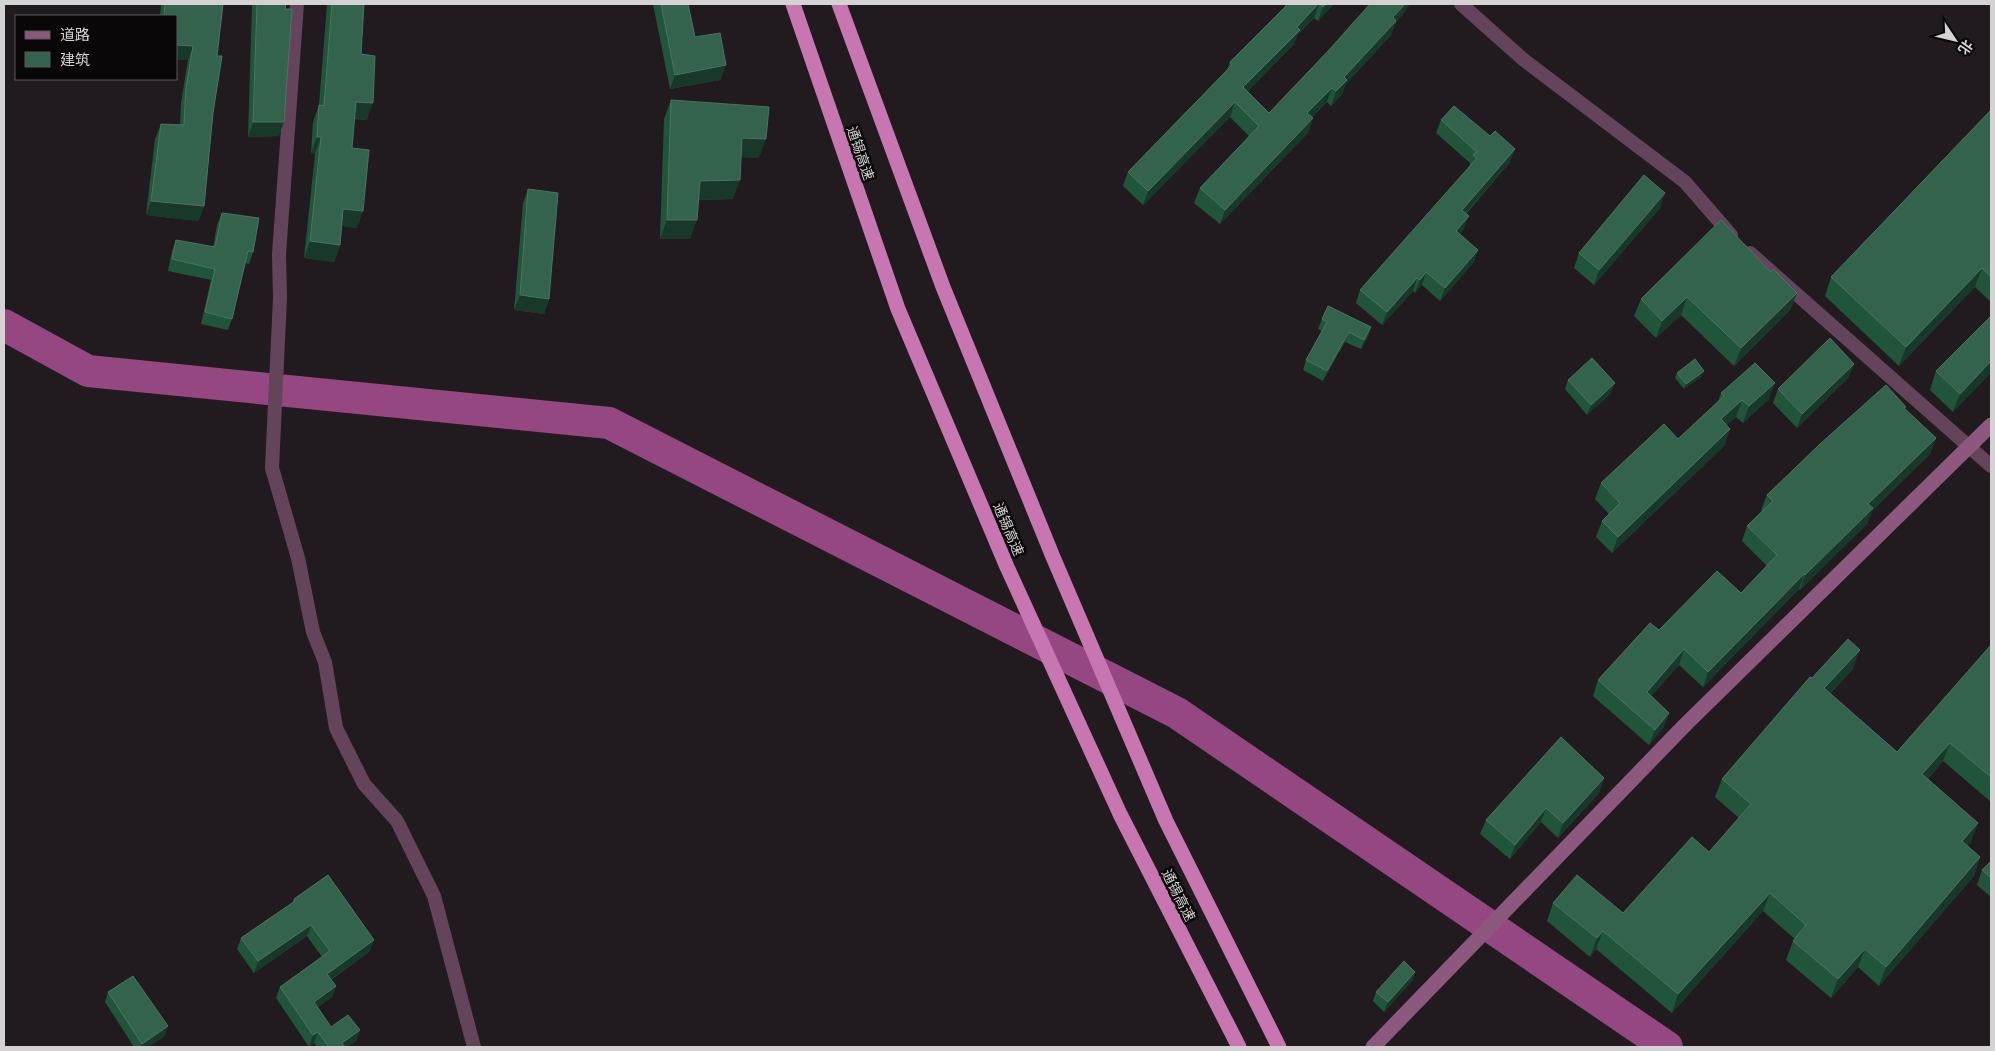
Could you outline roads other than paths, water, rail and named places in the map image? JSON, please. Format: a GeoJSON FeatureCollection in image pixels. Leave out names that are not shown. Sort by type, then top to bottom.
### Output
{"type":"FeatureCollection","features":[{"type":"Feature","properties":{"kind":"highway","name":"通锡高速"},"geometry":{"type":"LineString","coordinates":[[793,4],[898,309],[1007,567],[1120,814],[1239,1047]]}},
{"type":"Feature","properties":{"kind":"highway","name":"通锡高速"},"geometry":{"type":"LineString","coordinates":[[839,4],[942,287],[1053,557],[1166,821],[1279,1047]]}},
{"type":"Feature","properties":{"kind":"street"},"geometry":{"type":"LineString","coordinates":[[297,4],[279,254],[280,298],[271,456],[272,468],[298,558],[313,632],[325,662],[336,728],[364,784],[397,821],[434,896],[474,1047]]}},
{"type":"Feature","properties":{"kind":"street"},"geometry":{"type":"LineString","coordinates":[[1461,4],[1524,60],[1685,182],[1733,237],[1991,466]]}},
{"type":"Feature","properties":{"kind":"street"},"geometry":{"type":"LineString","coordinates":[[1373,1047],[1685,725],[1991,425]]}},
{"type":"Feature","properties":{"kind":"waterway"},"geometry":{"type":"LineString","coordinates":[[4,325],[88,371],[609,423],[1177,713],[1667,1047]]}}]}
